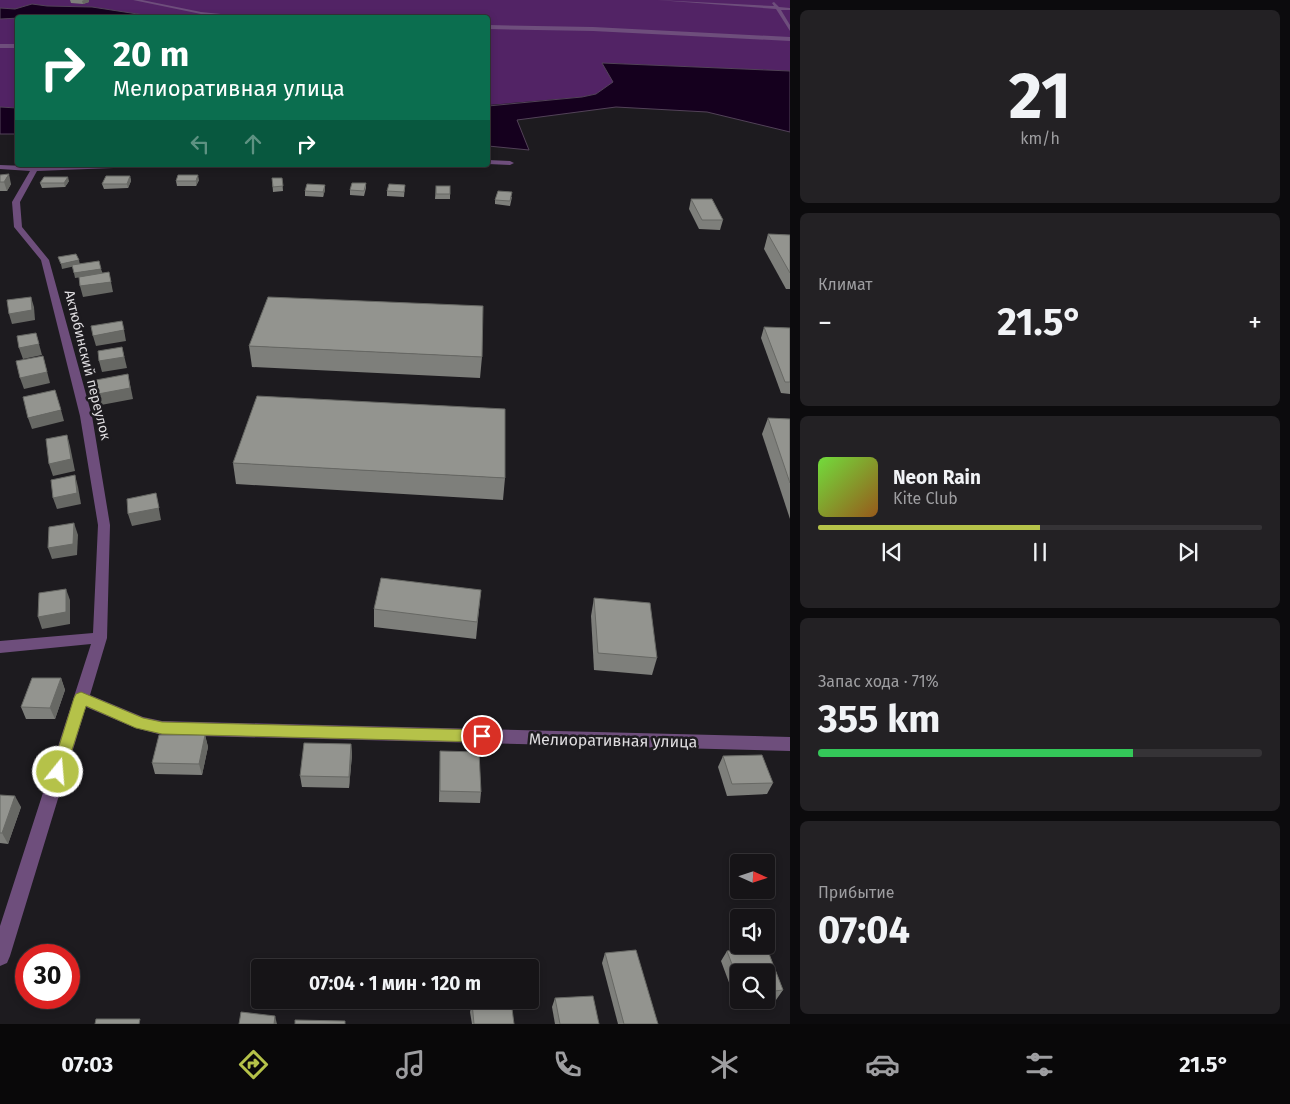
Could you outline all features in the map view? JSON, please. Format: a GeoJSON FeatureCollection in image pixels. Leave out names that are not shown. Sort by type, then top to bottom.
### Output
{"type":"FeatureCollection","features":[{"type":"Feature","properties":{"kind":"street"},"geometry":{"type":"LineString","coordinates":[[135,0],[201,13],[224,15]]}},
{"type":"Feature","properties":{"kind":"street"},"geometry":{"type":"LineString","coordinates":[[659,0],[790,8]]}},
{"type":"Feature","properties":{"kind":"street"},"geometry":{"type":"LineString","coordinates":[[770,0],[778,8],[790,29]]}},
{"type":"Feature","properties":{"kind":"street"},"geometry":{"type":"LineString","coordinates":[[490,27],[593,29],[790,39]]}},
{"type":"Feature","properties":{"kind":"street"},"geometry":{"type":"LineString","coordinates":[[0,46],[15,46]]}},
{"type":"Feature","properties":{"kind":"street"},"geometry":{"type":"LineString","coordinates":[[490,162],[510,163]]}},
{"type":"Feature","properties":{"kind":"street"},"geometry":{"type":"LineString","coordinates":[[0,167],[34,170],[55,167]]}},
{"type":"Feature","properties":{"kind":"street","name":"Актюбинский переулок"},"geometry":{"type":"LineString","coordinates":[[0,956],[100,638],[104,525],[86,416],[45,260],[18,227],[16,202],[34,170]]}},
{"type":"Feature","properties":{"kind":"street"},"geometry":{"type":"LineString","coordinates":[[0,647],[100,638]]}},
{"type":"Feature","properties":{"kind":"street","name":"Мелиоративная улица"},"geometry":{"type":"LineString","coordinates":[[81,698],[141,723],[162,728],[790,744]]}},
{"type":"Feature","properties":{"kind":"shaded area"},"geometry":{"type":"Polygon","coordinates":[[[0,0],[790,0],[790,71],[602,63],[614,82],[596,94],[582,97],[490,105],[490,15],[15,15],[15,108],[0,107],[0,0]]]}},
{"type":"Feature","properties":{"kind":"shaded area"},"geometry":{"type":"Polygon","coordinates":[[[32,4],[92,7],[144,15],[15,15],[15,18],[0,19],[0,8],[15,9],[32,4]]]}},
{"type":"Feature","properties":{"kind":"shaded area"},"geometry":{"type":"Polygon","coordinates":[[[602,63],[790,71],[790,132],[707,112],[616,107],[517,120],[529,150],[490,146],[490,106],[582,97],[596,94],[613,82],[602,63]]]}},
{"type":"Feature","properties":{"kind":"shaded area"},"geometry":{"type":"Polygon","coordinates":[[[0,107],[15,108],[15,134],[0,134],[0,107]]]}},
{"type":"Feature","properties":{"kind":"building"},"geometry":{"type":"Polygon","coordinates":[[[9,174],[4,182],[0,182],[0,175],[9,174]]]}},
{"type":"Feature","properties":{"kind":"building"},"geometry":{"type":"Polygon","coordinates":[[[178,175],[198,175],[196,181],[176,181],[178,175]]]}},
{"type":"Feature","properties":{"kind":"building"},"geometry":{"type":"Polygon","coordinates":[[[106,176],[130,176],[127,184],[102,184],[106,176]]]}},
{"type":"Feature","properties":{"kind":"building"},"geometry":{"type":"Polygon","coordinates":[[[44,177],[68,177],[64,183],[40,183],[44,177]]]}},
{"type":"Feature","properties":{"kind":"building"},"geometry":{"type":"Polygon","coordinates":[[[272,178],[282,178],[283,186],[273,187],[272,178]]]}},
{"type":"Feature","properties":{"kind":"building"},"geometry":{"type":"Polygon","coordinates":[[[352,183],[366,183],[364,191],[350,190],[352,183]]]}},
{"type":"Feature","properties":{"kind":"building"},"geometry":{"type":"Polygon","coordinates":[[[307,184],[325,185],[323,192],[305,191],[307,184]]]}},
{"type":"Feature","properties":{"kind":"building"},"geometry":{"type":"Polygon","coordinates":[[[389,184],[405,185],[404,192],[387,191],[389,184]]]}},
{"type":"Feature","properties":{"kind":"building"},"geometry":{"type":"Polygon","coordinates":[[[436,186],[450,186],[450,194],[436,194],[436,186]]]}},
{"type":"Feature","properties":{"kind":"building"},"geometry":{"type":"Polygon","coordinates":[[[498,191],[512,192],[510,201],[495,200],[498,191]]]}},
{"type":"Feature","properties":{"kind":"building"},"geometry":{"type":"Polygon","coordinates":[[[691,199],[712,199],[723,220],[702,220],[691,199]]]}},
{"type":"Feature","properties":{"kind":"building"},"geometry":{"type":"Polygon","coordinates":[[[768,234],[790,235],[790,273],[768,234]]]}},
{"type":"Feature","properties":{"kind":"building"},"geometry":{"type":"Polygon","coordinates":[[[76,254],[79,260],[61,264],[58,257],[76,254]]]}},
{"type":"Feature","properties":{"kind":"building"},"geometry":{"type":"Polygon","coordinates":[[[99,261],[101,269],[74,273],[72,265],[99,261]]]}},
{"type":"Feature","properties":{"kind":"building"},"geometry":{"type":"Polygon","coordinates":[[[109,272],[111,282],[80,286],[79,277],[109,272]]]}},
{"type":"Feature","properties":{"kind":"building"},"geometry":{"type":"Polygon","coordinates":[[[31,297],[32,310],[9,314],[7,300],[31,297]]]}},
{"type":"Feature","properties":{"kind":"building"},"geometry":{"type":"Polygon","coordinates":[[[268,297],[483,306],[482,357],[249,346],[268,297]]]}},
{"type":"Feature","properties":{"kind":"building"},"geometry":{"type":"Polygon","coordinates":[[[122,321],[124,330],[93,336],[91,326],[122,321]]]}},
{"type":"Feature","properties":{"kind":"building"},"geometry":{"type":"Polygon","coordinates":[[[764,327],[790,328],[790,382],[785,382],[764,327]]]}},
{"type":"Feature","properties":{"kind":"building"},"geometry":{"type":"Polygon","coordinates":[[[36,333],[39,344],[19,348],[17,336],[36,333]]]}},
{"type":"Feature","properties":{"kind":"building"},"geometry":{"type":"Polygon","coordinates":[[[122,347],[124,357],[99,361],[98,351],[122,347]]]}},
{"type":"Feature","properties":{"kind":"building"},"geometry":{"type":"Polygon","coordinates":[[[43,356],[47,372],[20,378],[16,361],[43,356]]]}},
{"type":"Feature","properties":{"kind":"building"},"geometry":{"type":"Polygon","coordinates":[[[128,374],[130,388],[98,394],[96,380],[128,374]]]}},
{"type":"Feature","properties":{"kind":"building"},"geometry":{"type":"Polygon","coordinates":[[[55,390],[61,410],[28,418],[23,397],[55,390]]]}},
{"type":"Feature","properties":{"kind":"building"},"geometry":{"type":"Polygon","coordinates":[[[257,396],[505,409],[505,478],[233,463],[257,396]]]}},
{"type":"Feature","properties":{"kind":"building"},"geometry":{"type":"Polygon","coordinates":[[[768,418],[790,419],[790,483],[768,418]]]}},
{"type":"Feature","properties":{"kind":"building"},"geometry":{"type":"Polygon","coordinates":[[[67,435],[71,459],[49,464],[46,439],[67,435]]]}},
{"type":"Feature","properties":{"kind":"building"},"geometry":{"type":"Polygon","coordinates":[[[75,475],[77,493],[53,498],[51,480],[75,475]]]}},
{"type":"Feature","properties":{"kind":"building"},"geometry":{"type":"Polygon","coordinates":[[[156,493],[159,508],[128,514],[127,499],[156,493]]]}},
{"type":"Feature","properties":{"kind":"building"},"geometry":{"type":"Polygon","coordinates":[[[74,523],[73,544],[48,548],[49,527],[74,523]]]}},
{"type":"Feature","properties":{"kind":"building"},"geometry":{"type":"Polygon","coordinates":[[[381,578],[481,590],[477,622],[374,609],[381,578]]]}},
{"type":"Feature","properties":{"kind":"building"},"geometry":{"type":"Polygon","coordinates":[[[66,589],[66,612],[38,617],[39,593],[66,589]]]}},
{"type":"Feature","properties":{"kind":"building"},"geometry":{"type":"Polygon","coordinates":[[[594,598],[650,603],[657,658],[598,653],[594,598]]]}},
{"type":"Feature","properties":{"kind":"building"},"geometry":{"type":"Polygon","coordinates":[[[32,678],[61,678],[50,708],[21,707],[32,678]]]}},
{"type":"Feature","properties":{"kind":"building"},"geometry":{"type":"Polygon","coordinates":[[[159,735],[205,735],[199,764],[152,763],[159,735]]]}},
{"type":"Feature","properties":{"kind":"building"},"geometry":{"type":"Polygon","coordinates":[[[304,743],[351,744],[349,777],[300,776],[304,743]]]}},
{"type":"Feature","properties":{"kind":"building"},"geometry":{"type":"Polygon","coordinates":[[[440,751],[479,752],[481,792],[440,791],[440,751]]]}},
{"type":"Feature","properties":{"kind":"building"},"geometry":{"type":"Polygon","coordinates":[[[762,755],[773,783],[732,784],[723,756],[762,755]]]}},
{"type":"Feature","properties":{"kind":"building"},"geometry":{"type":"Polygon","coordinates":[[[0,795],[15,796],[2,833],[0,833],[0,795]]]}},
{"type":"Feature","properties":{"kind":"building"},"geometry":{"type":"Polygon","coordinates":[[[636,950],[658,1024],[624,1024],[605,953],[636,950]]]}},
{"type":"Feature","properties":{"kind":"building"},"geometry":{"type":"Polygon","coordinates":[[[727,951],[730,951],[730,954],[769,954],[773,964],[732,964],[727,951]]]}},
{"type":"Feature","properties":{"kind":"building"},"geometry":{"type":"Polygon","coordinates":[[[775,969],[783,990],[775,991],[775,969]]]}},
{"type":"Feature","properties":{"kind":"building"},"geometry":{"type":"Polygon","coordinates":[[[593,996],[599,1024],[560,1024],[555,998],[593,996]]]}},
{"type":"Feature","properties":{"kind":"building"},"geometry":{"type":"Polygon","coordinates":[[[473,1009],[512,1009],[514,1024],[474,1024],[473,1009]]]}},
{"type":"Feature","properties":{"kind":"building"},"geometry":{"type":"Polygon","coordinates":[[[241,1012],[275,1016],[274,1024],[239,1024],[241,1012]]]}},
{"type":"Feature","properties":{"kind":"building"},"geometry":{"type":"Polygon","coordinates":[[[96,1019],[140,1019],[139,1024],[95,1024],[96,1019]]]}},
{"type":"Feature","properties":{"kind":"building"},"geometry":{"type":"Polygon","coordinates":[[[295,1020],[345,1021],[345,1024],[295,1024],[295,1020]]]}},
{"type":"Feature","properties":{"kind":"route"},"geometry":{"type":"LineString","coordinates":[[58,772],[81,698],[141,723],[162,728],[482,736]]}}]}
